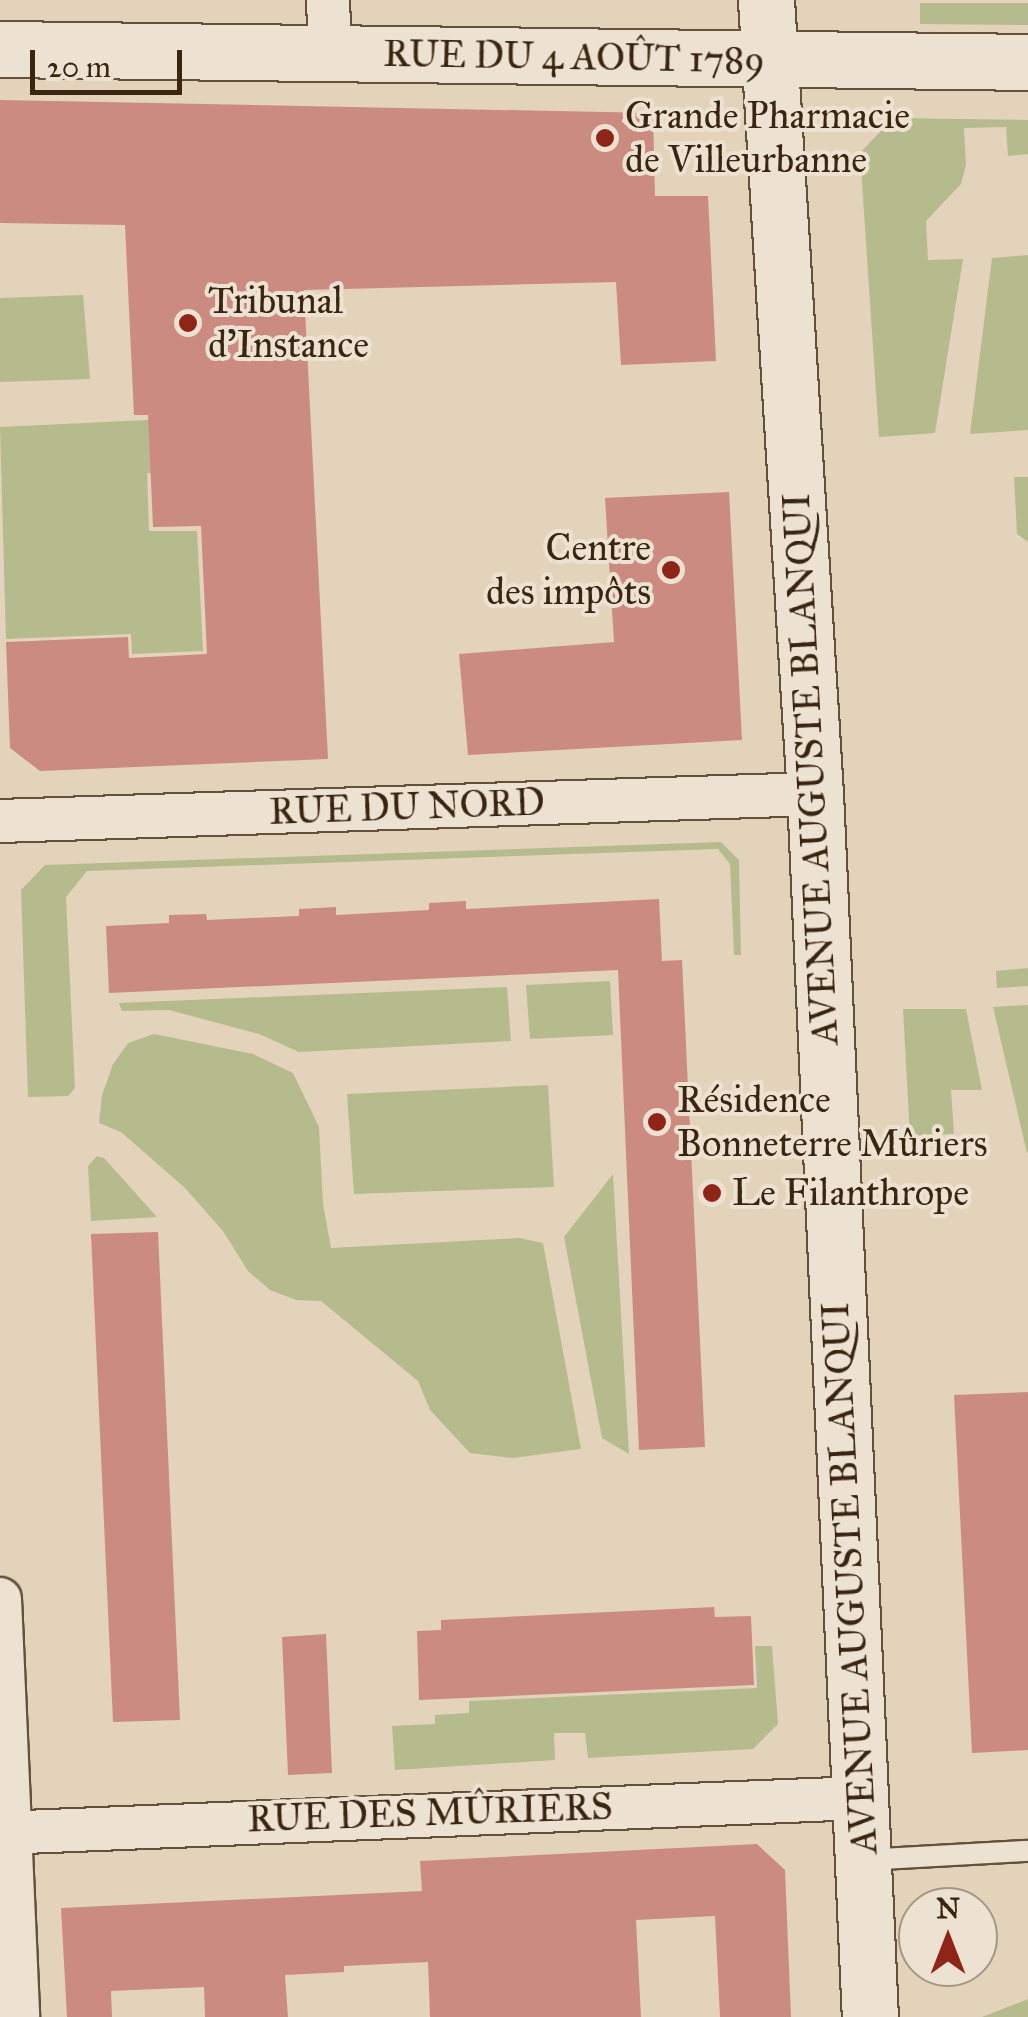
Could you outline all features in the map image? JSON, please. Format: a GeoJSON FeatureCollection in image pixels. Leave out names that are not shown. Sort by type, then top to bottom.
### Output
{"type":"FeatureCollection","features":[{"type":"Feature","properties":{"kind":"street"},"geometry":{"type":"LineString","coordinates":[[328,0],[330,54]]}},
{"type":"Feature","properties":{"kind":"street","name":"AVENUE AUGUSTE BLANQUI"},"geometry":{"type":"LineString","coordinates":[[766,0],[814,794],[870,2017]]}},
{"type":"Feature","properties":{"kind":"street","name":"RUE DU 4 AOÛT 1789"},"geometry":{"type":"LineString","coordinates":[[0,50],[1028,62]]}},
{"type":"Feature","properties":{"kind":"street","name":"RUE DU NORD"},"geometry":{"type":"LineString","coordinates":[[0,821],[814,794]]}},
{"type":"Feature","properties":{"kind":"street"},"geometry":{"type":"LineString","coordinates":[[0,1599],[5,1833],[18,2017]]}},
{"type":"Feature","properties":{"kind":"street","name":"RUE DES MÛRIERS"},"geometry":{"type":"LineString","coordinates":[[5,1833],[860,1798]]}},
{"type":"Feature","properties":{"kind":"lane"},"geometry":{"type":"LineString","coordinates":[[863,1860],[1028,1851]]}},
{"type":"Feature","properties":{"kind":"green space"},"geometry":{"type":"Polygon","coordinates":[[[920,3],[1028,3],[1028,25],[920,24],[920,3]]]}},
{"type":"Feature","properties":{"kind":"green space"},"geometry":{"type":"Polygon","coordinates":[[[893,118],[1028,120],[1028,154],[1008,156],[1006,127],[964,128],[966,165],[961,184],[926,221],[928,260],[963,259],[935,433],[879,437],[860,153],[893,118]]]}},
{"type":"Feature","properties":{"kind":"green space"},"geometry":{"type":"Polygon","coordinates":[[[1028,255],[1028,430],[970,434],[992,258],[1028,255]]]}},
{"type":"Feature","properties":{"kind":"green space"},"geometry":{"type":"Polygon","coordinates":[[[83,295],[90,379],[0,382],[0,298],[83,295]]]}},
{"type":"Feature","properties":{"kind":"green space"},"geometry":{"type":"Polygon","coordinates":[[[189,418],[192,471],[147,473],[149,531],[197,531],[203,651],[132,654],[131,634],[6,639],[0,427],[189,418]]]}},
{"type":"Feature","properties":{"kind":"green space"},"geometry":{"type":"Polygon","coordinates":[[[1014,477],[1028,477],[1028,542],[1017,534],[1014,477]]]}},
{"type":"Feature","properties":{"kind":"green space"},"geometry":{"type":"Polygon","coordinates":[[[721,842],[739,860],[741,955],[734,955],[730,864],[718,849],[87,871],[66,897],[75,1088],[68,1096],[28,1097],[21,890],[45,865],[721,842]]]}},
{"type":"Feature","properties":{"kind":"green space"},"geometry":{"type":"Polygon","coordinates":[[[1028,968],[1028,986],[997,988],[996,971],[1028,968]]]}},
{"type":"Feature","properties":{"kind":"green space"},"geometry":{"type":"Polygon","coordinates":[[[610,981],[613,1035],[530,1039],[526,985],[610,981]]]}},
{"type":"Feature","properties":{"kind":"green space"},"geometry":{"type":"Polygon","coordinates":[[[507,987],[511,1041],[299,1052],[259,1034],[169,1010],[122,1011],[119,1003],[507,987]]]}},
{"type":"Feature","properties":{"kind":"green space"},"geometry":{"type":"Polygon","coordinates":[[[1028,1005],[1028,1152],[1027,1153],[993,1007],[1028,1005]]]}},
{"type":"Feature","properties":{"kind":"green space"},"geometry":{"type":"Polygon","coordinates":[[[903,1009],[966,1009],[982,1090],[951,1090],[954,1134],[910,1136],[903,1009]]]}},
{"type":"Feature","properties":{"kind":"green space"},"geometry":{"type":"Polygon","coordinates":[[[154,1034],[253,1054],[293,1073],[319,1127],[323,1204],[331,1248],[519,1238],[543,1243],[581,1449],[513,1458],[470,1453],[430,1410],[418,1381],[321,1301],[296,1300],[270,1290],[248,1271],[223,1231],[185,1188],[121,1132],[99,1123],[102,1095],[113,1064],[128,1043],[154,1034]]]}},
{"type":"Feature","properties":{"kind":"green space"},"geometry":{"type":"Polygon","coordinates":[[[548,1085],[554,1187],[354,1194],[347,1094],[548,1085]]]}},
{"type":"Feature","properties":{"kind":"green space"},"geometry":{"type":"Polygon","coordinates":[[[97,1156],[104,1158],[157,1217],[91,1221],[88,1166],[97,1156]]]}},
{"type":"Feature","properties":{"kind":"green space"},"geometry":{"type":"Polygon","coordinates":[[[613,1174],[629,1454],[602,1438],[564,1237],[613,1174]]]}},
{"type":"Feature","properties":{"kind":"green space"},"geometry":{"type":"Polygon","coordinates":[[[755,1646],[772,1646],[778,1724],[753,1749],[588,1758],[585,1733],[554,1733],[555,1760],[395,1770],[392,1726],[435,1724],[435,1715],[469,1713],[469,1701],[757,1688],[755,1646]]]}},
{"type":"Feature","properties":{"kind":"green space"},"geometry":{"type":"Polygon","coordinates":[[[1028,1999],[1028,2017],[982,2017],[1028,1999]]]}},
{"type":"Feature","properties":{"kind":"building"},"geometry":{"type":"Polygon","coordinates":[[[0,100],[653,113],[655,196],[708,196],[716,361],[621,365],[616,282],[304,290],[328,759],[40,771],[10,748],[6,642],[128,637],[129,658],[207,654],[201,526],[153,527],[148,415],[134,415],[125,225],[0,223],[0,100]]]}},
{"type":"Feature","properties":{"kind":"building","name":"Centre des impôts"},"geometry":{"type":"Polygon","coordinates":[[[729,492],[742,740],[468,755],[459,654],[614,642],[605,498],[729,492]]]}},
{"type":"Feature","properties":{"kind":"building","name":"Résidence Bonneterre Mûriers"},"geometry":{"type":"Polygon","coordinates":[[[659,899],[662,961],[682,960],[705,1447],[639,1450],[618,970],[109,993],[106,926],[169,923],[169,915],[206,914],[207,920],[299,916],[299,909],[336,907],[336,915],[429,910],[429,903],[466,901],[466,909],[659,899]]]}},
{"type":"Feature","properties":{"kind":"building"},"geometry":{"type":"Polygon","coordinates":[[[158,1232],[180,1720],[113,1722],[91,1234],[158,1232]]]}},
{"type":"Feature","properties":{"kind":"building"},"geometry":{"type":"Polygon","coordinates":[[[1028,1392],[1028,1750],[972,1753],[954,1395],[1028,1392]]]}},
{"type":"Feature","properties":{"kind":"building"},"geometry":{"type":"Polygon","coordinates":[[[714,1607],[715,1617],[751,1616],[754,1685],[419,1700],[417,1631],[441,1630],[441,1620],[714,1607]]]}},
{"type":"Feature","properties":{"kind":"building"},"geometry":{"type":"Polygon","coordinates":[[[326,1634],[332,1773],[288,1775],[282,1637],[326,1634]]]}},
{"type":"Feature","properties":{"kind":"building"},"geometry":{"type":"Polygon","coordinates":[[[757,1844],[785,1870],[791,2017],[720,2017],[715,1916],[636,1920],[641,2017],[430,2017],[428,1962],[344,1966],[344,1972],[285,1975],[288,2017],[205,2017],[204,1987],[111,1991],[112,2017],[67,2017],[61,1908],[422,1891],[420,1861],[757,1844]]]}},
{"type":"Feature","properties":{"kind":"place","name":"Grande Pharmacie de Villeurbanne"},"geometry":{"type":"Point","coordinates":[605,138]}},
{"type":"Feature","properties":{"kind":"place","name":"Tribunal d'Instance"},"geometry":{"type":"Point","coordinates":[188,323]}},
{"type":"Feature","properties":{"kind":"place","name":"Centre des impôts"},"geometry":{"type":"Point","coordinates":[671,570]}},
{"type":"Feature","properties":{"kind":"place","name":"Résidence Bonneterre Mûriers"},"geometry":{"type":"Point","coordinates":[657,1122]}},
{"type":"Feature","properties":{"kind":"place","name":"Le Filanthrope"},"geometry":{"type":"Point","coordinates":[712,1193]}}]}
